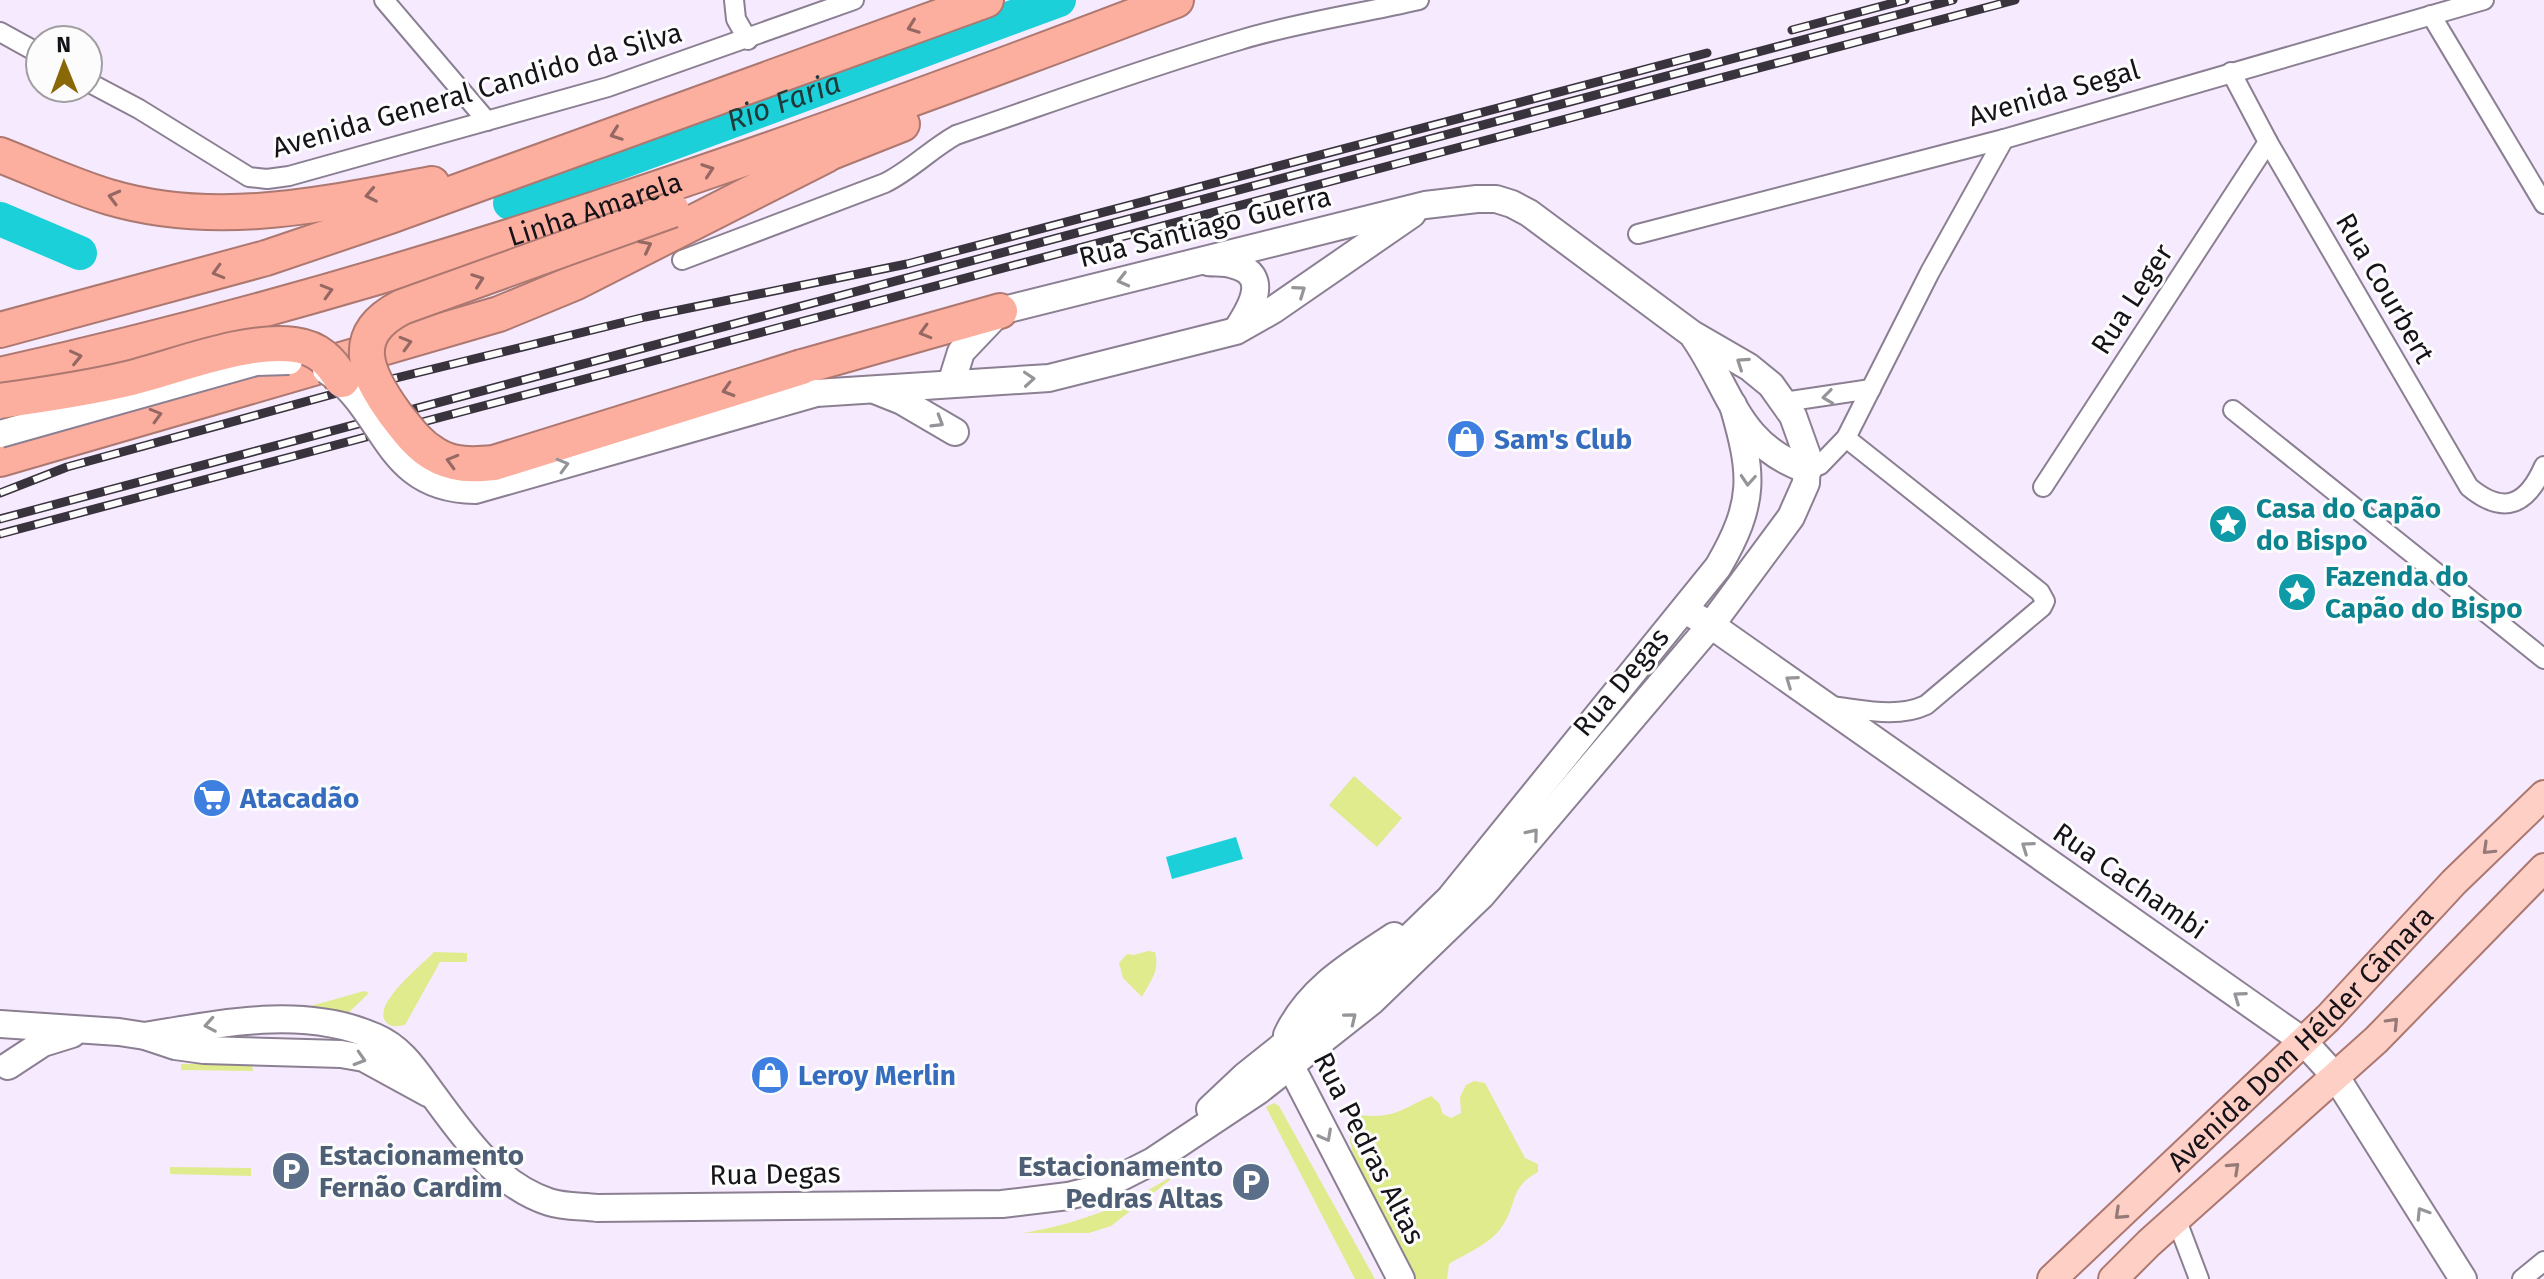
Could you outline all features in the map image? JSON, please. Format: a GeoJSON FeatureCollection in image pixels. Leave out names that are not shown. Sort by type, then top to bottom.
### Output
{"type":"FeatureCollection","features":[{"type":"Feature","properties":{"kind":"highway"},"geometry":{"type":"LineString","coordinates":[[0,330],[266,258],[986,0]]}},
{"type":"Feature","properties":{"kind":"highway"},"geometry":{"type":"LineString","coordinates":[[1000,311],[809,380],[494,463],[471,466],[453,463],[417,443],[378,391],[366,355],[374,327],[385,315],[402,307],[826,155],[1071,56],[1170,2]]}},
{"type":"Feature","properties":{"kind":"highway","name":"Linha Amarela"},"geometry":{"type":"LineString","coordinates":[[0,375],[198,328],[473,248],[831,127],[1170,2]]}},
{"type":"Feature","properties":{"kind":"highway"},"geometry":{"type":"LineString","coordinates":[[0,155],[111,197],[167,208],[218,213],[269,212],[318,205],[530,165]]}},
{"type":"Feature","properties":{"kind":"highway"},"geometry":{"type":"LineString","coordinates":[[0,459],[499,314],[574,283],[826,155]]}},
{"type":"Feature","properties":{"kind":"highway"},"geometry":{"type":"LineString","coordinates":[[0,401],[126,380],[275,343],[299,345],[316,351],[333,365],[342,380]]}},
{"type":"Feature","properties":{"kind":"main road","name":"Rua Santiago Guerra"},"geometry":{"type":"LineString","coordinates":[[1000,311],[1425,205],[1496,199],[1529,213],[1692,334],[1749,367],[1771,385],[1799,431],[1808,470]]}},
{"type":"Feature","properties":{"kind":"main road","name":"Rua Santiago Guerra"},"geometry":{"type":"LineString","coordinates":[[342,380],[405,464],[419,477],[453,490],[485,488],[809,380],[869,389],[1049,378],[1236,331],[1273,310],[1425,205]]}},
{"type":"Feature","properties":{"kind":"main road"},"geometry":{"type":"LineString","coordinates":[[1198,262],[1236,265],[1247,272],[1255,283],[1253,306],[1236,331]]}},
{"type":"Feature","properties":{"kind":"main road"},"geometry":{"type":"LineString","coordinates":[[951,384],[961,352],[1000,311]]}},
{"type":"Feature","properties":{"kind":"main road","name":"Rua Santiago Guerra"},"geometry":{"type":"LineString","coordinates":[[1692,334],[1711,360],[1733,405]]}},
{"type":"Feature","properties":{"kind":"main road"},"geometry":{"type":"LineString","coordinates":[[0,434],[256,362],[300,361],[325,369],[342,380]]}},
{"type":"Feature","properties":{"kind":"main road"},"geometry":{"type":"LineString","coordinates":[[869,389],[902,401],[955,432]]}},
{"type":"Feature","properties":{"kind":"main road"},"geometry":{"type":"LineString","coordinates":[[1733,405],[1742,423],[1770,453],[1808,470]]}},
{"type":"Feature","properties":{"kind":"main road","name":"Rua Degas"},"geometry":{"type":"LineString","coordinates":[[1286,1057],[1295,1017],[1314,994],[1334,976],[1450,898],[1718,567],[1734,539],[1748,488],[1749,464],[1733,405]]}},
{"type":"Feature","properties":{"kind":"main road","name":"Rua Degas"},"geometry":{"type":"LineString","coordinates":[[145,1036],[232,1021],[299,1021],[343,1027],[377,1037],[408,1059],[499,1175],[521,1191],[552,1203],[597,1208],[1002,1204],[1040,1201],[1100,1188],[1153,1161],[1286,1057],[1372,1001],[1470,907],[1711,625],[1791,517],[1801,499],[1808,470]]}},
{"type":"Feature","properties":{"kind":"main road","name":"Rua Cachambi"},"geometry":{"type":"LineString","coordinates":[[1684,610],[1711,625],[2303,1041],[2336,1077],[2463,1279]]}},
{"type":"Feature","properties":{"kind":"main road","name":"Avenida Dom Hélder Câmara"},"geometry":{"type":"LineString","coordinates":[[2052,1279],[2328,1018],[2454,882],[2544,795]]}},
{"type":"Feature","properties":{"kind":"main road","name":"Avenida Dom Hélder Câmara"},"geometry":{"type":"LineString","coordinates":[[2113,1279],[2387,1029],[2544,868]]}},
{"type":"Feature","properties":{"kind":"main road"},"geometry":{"type":"LineString","coordinates":[[2,1025],[12,1040],[4,1070]]}},
{"type":"Feature","properties":{"kind":"main road","name":"Rua Degas"},"geometry":{"type":"LineString","coordinates":[[2,1025],[145,1036],[175,1046],[219,1051],[315,1052],[364,1058],[435,1097]]}},
{"type":"Feature","properties":{"kind":"main road"},"geometry":{"type":"LineString","coordinates":[[219,1051],[261,1038],[322,1039],[332,1037],[343,1027]]}},
{"type":"Feature","properties":{"kind":"main road","name":"Rua Degas"},"geometry":{"type":"LineString","coordinates":[[4,1070],[43,1043],[83,1031]]}},
{"type":"Feature","properties":{"kind":"main road","name":"Rua Pedras Altas"},"geometry":{"type":"LineString","coordinates":[[1286,1057],[1401,1279]]}},
{"type":"Feature","properties":{"kind":"main road"},"geometry":{"type":"LineString","coordinates":[[2177,1161],[2169,1176],[2167,1190],[2177,1221]]}},
{"type":"Feature","properties":{"kind":"street"},"geometry":{"type":"LineString","coordinates":[[384,0],[487,121]]}},
{"type":"Feature","properties":{"kind":"street"},"geometry":{"type":"LineString","coordinates":[[734,0],[736,19],[748,40]]}},
{"type":"Feature","properties":{"kind":"street","name":"Avenida General Candido da Silva"},"geometry":{"type":"LineString","coordinates":[[104,90],[249,177],[267,179],[289,176],[608,87],[854,0]]}},
{"type":"Feature","properties":{"kind":"street"},"geometry":{"type":"LineString","coordinates":[[682,260],[885,183],[956,135],[1330,8],[1367,12],[1419,0]]}},
{"type":"Feature","properties":{"kind":"street","name":"Avenida Segal"},"geometry":{"type":"LineString","coordinates":[[1638,234],[2004,139],[2484,0]]}},
{"type":"Feature","properties":{"kind":"street"},"geometry":{"type":"LineString","coordinates":[[2431,15],[2544,204]]}},
{"type":"Feature","properties":{"kind":"street"},"geometry":{"type":"LineString","coordinates":[[0,32],[24,45]]}},
{"type":"Feature","properties":{"kind":"street","name":"Rua Courbert"},"geometry":{"type":"LineString","coordinates":[[2231,72],[2268,142],[2469,487],[2482,498],[2500,505],[2514,503],[2526,496],[2536,484],[2544,466]]}},
{"type":"Feature","properties":{"kind":"street"},"geometry":{"type":"LineString","coordinates":[[1808,470],[1820,465],[1846,438],[1930,272],[2004,139]]}},
{"type":"Feature","properties":{"kind":"street","name":"Rua Leger"},"geometry":{"type":"LineString","coordinates":[[2043,487],[2268,142]]}},
{"type":"Feature","properties":{"kind":"street"},"geometry":{"type":"LineString","coordinates":[[1784,402],[1871,389]]}},
{"type":"Feature","properties":{"kind":"street"},"geometry":{"type":"LineString","coordinates":[[2233,410],[2544,659]]}},
{"type":"Feature","properties":{"kind":"street"},"geometry":{"type":"LineString","coordinates":[[1827,706],[1889,713],[1913,711],[1926,705],[2045,601],[2040,592],[1846,438]]}},
{"type":"Feature","properties":{"kind":"street"},"geometry":{"type":"LineString","coordinates":[[2177,1221],[2199,1279]]}},
{"type":"Feature","properties":{"kind":"street"},"geometry":{"type":"LineString","coordinates":[[2522,1279],[2544,1261]]}},
{"type":"Feature","properties":{"kind":"green space"},"geometry":{"type":"Polygon","coordinates":[[[1354,776],[1402,818],[1377,847],[1329,805],[1354,776]]]}},
{"type":"Feature","properties":{"kind":"green space"},"geometry":{"type":"Polygon","coordinates":[[[434,952],[467,953],[467,962],[440,962],[405,1025],[388,1024],[383,1015],[391,996],[434,952]]]}},
{"type":"Feature","properties":{"kind":"green space"},"geometry":{"type":"Polygon","coordinates":[[[1155,952],[1156,965],[1142,997],[1123,978],[1119,963],[1127,954],[1155,952]]]}},
{"type":"Feature","properties":{"kind":"green space"},"geometry":{"type":"Polygon","coordinates":[[[364,991],[369,993],[346,1015],[293,1011],[364,991]]]}},
{"type":"Feature","properties":{"kind":"green space"},"geometry":{"type":"Polygon","coordinates":[[[181,1064],[252,1064],[253,1071],[181,1070],[181,1064]]]}},
{"type":"Feature","properties":{"kind":"green space"},"geometry":{"type":"Polygon","coordinates":[[[1474,1081],[1485,1083],[1525,1158],[1538,1164],[1538,1172],[1522,1184],[1506,1220],[1496,1234],[1449,1264],[1447,1279],[1415,1279],[1398,1242],[1386,1234],[1356,1168],[1350,1141],[1354,1119],[1360,1115],[1390,1114],[1431,1096],[1439,1103],[1443,1114],[1451,1118],[1461,1113],[1460,1097],[1466,1085],[1474,1081]]]}},
{"type":"Feature","properties":{"kind":"green space"},"geometry":{"type":"Polygon","coordinates":[[[1274,1103],[1279,1106],[1375,1279],[1355,1279],[1266,1107],[1274,1103]]]}},
{"type":"Feature","properties":{"kind":"green space"},"geometry":{"type":"Polygon","coordinates":[[[170,1167],[251,1168],[251,1176],[170,1174],[170,1167]]]}},
{"type":"Feature","properties":{"kind":"green space"},"geometry":{"type":"Polygon","coordinates":[[[1169,1178],[1111,1226],[1089,1233],[1024,1233],[1100,1213],[1169,1178]]]}},
{"type":"Feature","properties":{"kind":"water"},"geometry":{"type":"Polygon","coordinates":[[[1236,837],[1243,859],[1172,879],[1166,857],[1236,837]]]}},
{"type":"Feature","properties":{"kind":"waterway","name":"Rio Faria"},"geometry":{"type":"LineString","coordinates":[[510,203],[1059,0]]}},
{"type":"Feature","properties":{"kind":"waterway","name":"Rio Faria"},"geometry":{"type":"LineString","coordinates":[[0,219],[80,253]]}},
{"type":"Feature","properties":{"kind":"railway"},"geometry":{"type":"LineString","coordinates":[[1792,30],[1905,0]]}},
{"type":"Feature","properties":{"kind":"railway"},"geometry":{"type":"LineString","coordinates":[[0,519],[1953,0]]}},
{"type":"Feature","properties":{"kind":"railway"},"geometry":{"type":"LineString","coordinates":[[0,534],[2015,0]]}},
{"type":"Feature","properties":{"kind":"railway"},"geometry":{"type":"LineString","coordinates":[[0,493],[67,467],[359,387],[645,317],[907,264],[1707,53]]}},
{"type":"Feature","properties":{"kind":"place","name":"Sam's Club"},"geometry":{"type":"Point","coordinates":[1466,439]}},
{"type":"Feature","properties":{"kind":"place","name":"Casa do Capão do Bispo"},"geometry":{"type":"Point","coordinates":[2228,524]}},
{"type":"Feature","properties":{"kind":"place","name":"Fazenda do Capão do Bispo"},"geometry":{"type":"Point","coordinates":[2297,592]}},
{"type":"Feature","properties":{"kind":"place","name":"Atacadão"},"geometry":{"type":"Point","coordinates":[212,798]}},
{"type":"Feature","properties":{"kind":"place","name":"Leroy Merlin"},"geometry":{"type":"Point","coordinates":[770,1075]}},
{"type":"Feature","properties":{"kind":"place","name":"Estacionamento Fernão Cardim"},"geometry":{"type":"Point","coordinates":[291,1171]}},
{"type":"Feature","properties":{"kind":"place","name":"Estacionamento Pedras Altas"},"geometry":{"type":"Point","coordinates":[1251,1182]}}]}
